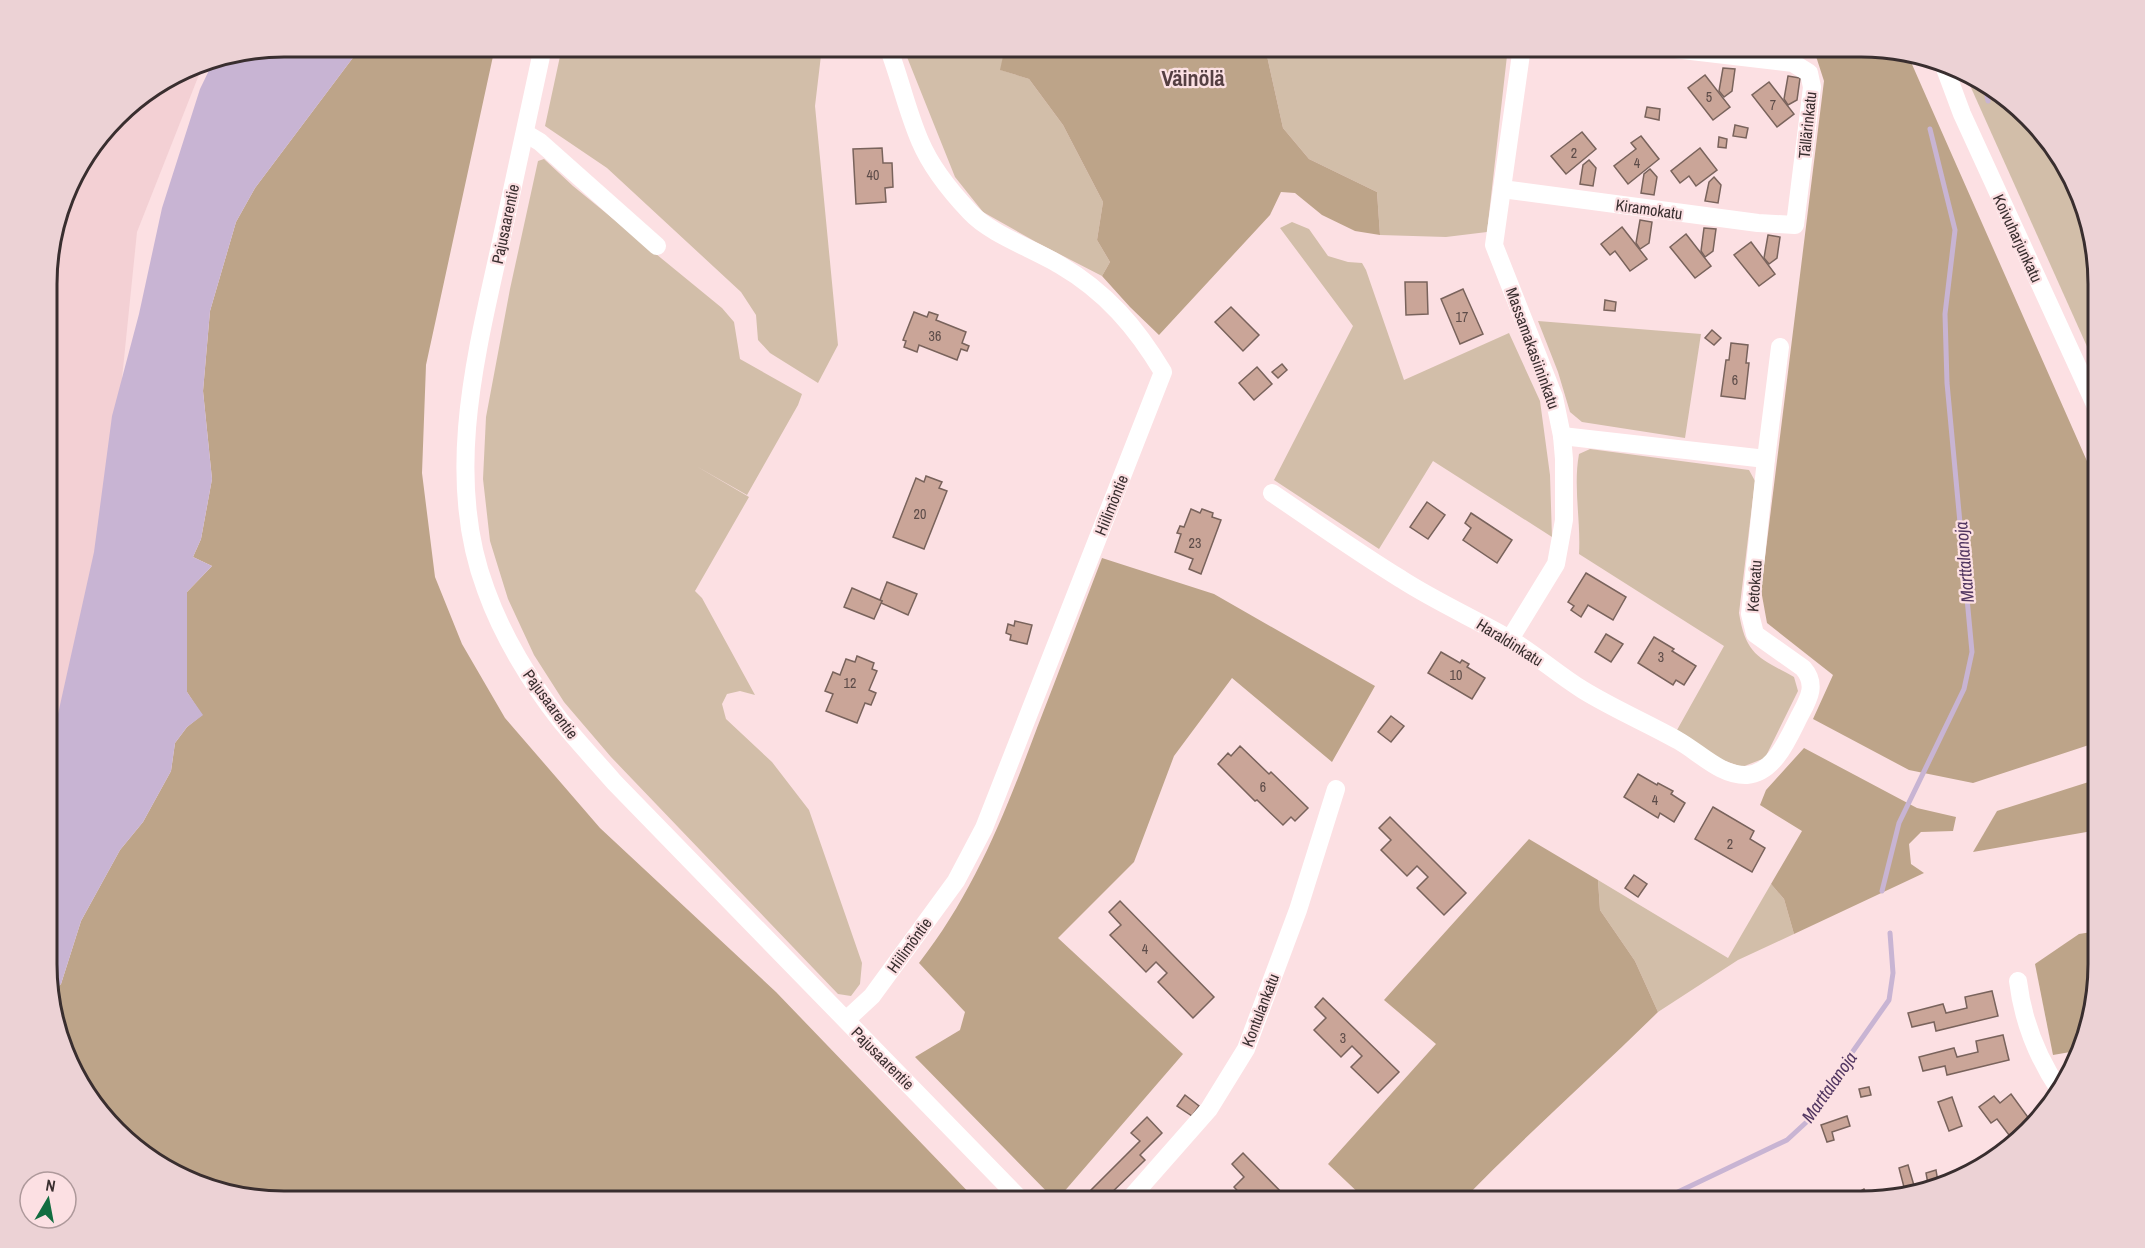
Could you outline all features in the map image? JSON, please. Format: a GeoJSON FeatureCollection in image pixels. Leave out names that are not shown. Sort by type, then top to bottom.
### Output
{"type":"FeatureCollection","features":[{"type":"Feature","properties":{"kind":"street","name":"Pajusaarentie"},"geometry":{"type":"LineString","coordinates":[[541,57],[480,338],[468,414],[465,483],[471,537],[486,590],[517,655],[560,719],[614,782],[1012,1191]]}},
{"type":"Feature","properties":{"kind":"street","name":"Hiilimöntie"},"geometry":{"type":"LineString","coordinates":[[846,1020],[872,996],[956,881],[984,828],[1163,372],[1129,322],[1079,277],[982,223],[971,213],[935,169],[920,142],[892,57]]}},
{"type":"Feature","properties":{"kind":"street","name":"Massamakasiininkatu"},"geometry":{"type":"LineString","coordinates":[[1510,639],[1553,572],[1559,556],[1564,520],[1564,459],[1554,397],[1494,245],[1520,57]]}},
{"type":"Feature","properties":{"kind":"street","name":"Tällärinkatu"},"geometry":{"type":"LineString","coordinates":[[1746,57],[1794,63],[1809,73],[1812,87],[1796,225]]}},
{"type":"Feature","properties":{"kind":"street","name":"Koivuharjunkatu"},"geometry":{"type":"LineString","coordinates":[[1947,74],[1962,114],[2088,389]]}},
{"type":"Feature","properties":{"kind":"street"},"geometry":{"type":"LineString","coordinates":[[525,133],[540,142],[657,246]]}},
{"type":"Feature","properties":{"kind":"street","name":"Kiramokatu"},"geometry":{"type":"LineString","coordinates":[[1502,189],[1758,223],[1796,225]]}},
{"type":"Feature","properties":{"kind":"street","name":"Ketokatu"},"geometry":{"type":"LineString","coordinates":[[1754,774],[1769,766],[1778,754],[1809,700],[1812,686],[1808,673],[1803,668],[1755,634],[1750,614],[1780,347]]}},
{"type":"Feature","properties":{"kind":"street"},"geometry":{"type":"LineString","coordinates":[[1562,436],[1766,459]]}},
{"type":"Feature","properties":{"kind":"street","name":"Haraldinkatu"},"geometry":{"type":"LineString","coordinates":[[1272,493],[1402,580],[1510,639],[1581,689],[1669,735],[1723,769],[1736,774],[1754,774]]}},
{"type":"Feature","properties":{"kind":"street","name":"Kontulankatu"},"geometry":{"type":"LineString","coordinates":[[1137,1191],[1209,1109],[1246,1049],[1298,909],[1336,789]]}},
{"type":"Feature","properties":{"kind":"street"},"geometry":{"type":"LineString","coordinates":[[2018,981],[2021,1003],[2032,1040],[2055,1083]]}},
{"type":"Feature","properties":{"kind":"shaded area"},"geometry":{"type":"Polygon","coordinates":[[[269,57],[353,57],[255,188],[236,222],[210,311],[203,391],[212,479],[201,539],[193,557],[212,566],[187,592],[187,692],[203,715],[187,727],[175,743],[171,771],[143,822],[120,850],[81,921],[61,984],[58,987],[57,718],[94,552],[112,416],[139,314],[162,208],[200,89],[209,70],[240,61],[269,57]]]}},
{"type":"Feature","properties":{"kind":"shaded area"},"geometry":{"type":"Polygon","coordinates":[[[353,57],[493,57],[426,365],[422,473],[435,577],[462,644],[505,718],[600,828],[776,992],[967,1191],[269,1191],[240,1187],[211,1179],[170,1161],[123,1125],[95,1090],[74,1051],[61,1008],[58,987],[61,984],[81,921],[120,850],[143,822],[171,771],[175,743],[187,727],[202,715],[187,692],[187,592],[212,566],[193,557],[201,539],[212,479],[203,391],[210,311],[236,222],[255,188],[353,57]]]}},
{"type":"Feature","properties":{"kind":"shaded area"},"geometry":{"type":"Polygon","coordinates":[[[560,57],[821,57],[815,106],[838,345],[818,383],[770,353],[758,340],[756,315],[741,292],[607,168],[545,126],[560,57]]]}},
{"type":"Feature","properties":{"kind":"shaded area"},"geometry":{"type":"Polygon","coordinates":[[[907,57],[1003,57],[1001,70],[1029,79],[1063,125],[1103,202],[1097,240],[1110,262],[1102,276],[983,212],[955,177],[907,57]]]}},
{"type":"Feature","properties":{"kind":"shaded area"},"geometry":{"type":"Polygon","coordinates":[[[1003,57],[1267,57],[1283,128],[1309,159],[1377,192],[1380,235],[1355,231],[1322,215],[1295,193],[1281,192],[1270,215],[1159,335],[1102,276],[1110,262],[1097,240],[1103,202],[1063,125],[1029,79],[1000,70],[1003,57]]]}},
{"type":"Feature","properties":{"kind":"shaded area"},"geometry":{"type":"Polygon","coordinates":[[[1267,57],[1507,57],[1487,232],[1446,237],[1380,235],[1377,192],[1309,159],[1283,128],[1267,57]]]}},
{"type":"Feature","properties":{"kind":"shaded area"},"geometry":{"type":"Polygon","coordinates":[[[1816,57],[1876,57],[1911,63],[2088,463],[2088,745],[1973,783],[1909,770],[1813,719],[1833,675],[1767,623],[1761,590],[1824,81],[1816,57]]]}},
{"type":"Feature","properties":{"kind":"shaded area"},"geometry":{"type":"Polygon","coordinates":[[[200,73],[137,232],[112,476],[57,725],[57,269],[61,240],[80,183],[113,134],[134,113],[158,95],[200,73]]]}},
{"type":"Feature","properties":{"kind":"shaded area"},"geometry":{"type":"Polygon","coordinates":[[[1969,84],[2022,123],[2050,158],[2065,183],[2076,211],[2086,254],[2088,349],[1969,84]]]}},
{"type":"Feature","properties":{"kind":"shaded area"},"geometry":{"type":"Polygon","coordinates":[[[544,159],[573,186],[722,308],[734,322],[740,359],[802,394],[747,495],[696,466],[749,497],[695,591],[702,598],[755,695],[740,691],[727,694],[722,704],[726,719],[772,762],[809,810],[862,963],[860,984],[851,996],[838,994],[611,757],[564,702],[534,655],[508,599],[490,541],[483,479],[486,417],[510,289],[538,161],[544,159]]]}},
{"type":"Feature","properties":{"kind":"shaded area"},"geometry":{"type":"Polygon","coordinates":[[[1292,222],[1309,229],[1328,256],[1348,262],[1362,263],[1404,380],[1509,333],[1540,401],[1550,475],[1552,537],[1433,461],[1379,549],[1274,480],[1353,326],[1280,228],[1292,222]]]}},
{"type":"Feature","properties":{"kind":"shaded area"},"geometry":{"type":"Polygon","coordinates":[[[1538,321],[1701,334],[1685,438],[1582,422],[1570,412],[1558,372],[1538,321]]]}},
{"type":"Feature","properties":{"kind":"shaded area"},"geometry":{"type":"Polygon","coordinates":[[[1590,449],[1749,470],[1755,481],[1739,613],[1742,627],[1756,654],[1794,677],[1798,691],[1765,758],[1742,767],[1720,759],[1677,730],[1724,646],[1579,554],[1577,466],[1579,454],[1590,449]]]}},
{"type":"Feature","properties":{"kind":"shaded area"},"geometry":{"type":"Polygon","coordinates":[[[1102,558],[1214,594],[1375,686],[1332,762],[1232,678],[1174,756],[1134,862],[1058,938],[1183,1054],[1065,1191],[1046,1191],[915,1057],[960,1030],[965,1012],[919,963],[939,936],[972,880],[1013,790],[1102,558]]]}},
{"type":"Feature","properties":{"kind":"shaded area"},"geometry":{"type":"Polygon","coordinates":[[[1804,748],[1917,808],[1956,817],[1953,831],[1921,832],[1909,844],[1911,864],[1924,873],[1794,934],[1784,899],[1771,884],[1802,831],[1760,805],[1766,790],[1804,748]]]}},
{"type":"Feature","properties":{"kind":"shaded area"},"geometry":{"type":"Polygon","coordinates":[[[2088,782],[2088,832],[1973,852],[1997,811],[2088,782]]]}},
{"type":"Feature","properties":{"kind":"shaded area"},"geometry":{"type":"Polygon","coordinates":[[[1529,839],[1598,880],[1600,910],[1635,961],[1658,1012],[1472,1191],[1356,1191],[1328,1164],[1436,1044],[1384,1000],[1529,839]]]}},
{"type":"Feature","properties":{"kind":"shaded area"},"geometry":{"type":"Polygon","coordinates":[[[1598,880],[1728,958],[1771,884],[1784,899],[1794,934],[1738,960],[1658,1012],[1635,961],[1600,910],[1598,880]]]}},
{"type":"Feature","properties":{"kind":"shaded area"},"geometry":{"type":"Polygon","coordinates":[[[2088,933],[2088,979],[2084,1008],[2071,1052],[2053,1055],[2035,964],[2079,934],[2088,933]]]}},
{"type":"Feature","properties":{"kind":"building"},"geometry":{"type":"Polygon","coordinates":[[[1723,68],[1735,69],[1732,91],[1724,97],[1719,91],[1723,68]]]}},
{"type":"Feature","properties":{"kind":"building"},"geometry":{"type":"Polygon","coordinates":[[[1705,75],[1730,107],[1713,120],[1688,88],[1705,75]]]}},
{"type":"Feature","properties":{"kind":"building"},"geometry":{"type":"Polygon","coordinates":[[[1788,76],[1800,78],[1797,100],[1788,105],[1784,99],[1788,76]]]}},
{"type":"Feature","properties":{"kind":"building"},"geometry":{"type":"Polygon","coordinates":[[[1769,82],[1794,114],[1777,127],[1752,95],[1769,82]]]}},
{"type":"Feature","properties":{"kind":"building"},"geometry":{"type":"Polygon","coordinates":[[[1647,107],[1660,109],[1659,120],[1645,117],[1647,107]]]}},
{"type":"Feature","properties":{"kind":"building"},"geometry":{"type":"Polygon","coordinates":[[[1735,125],[1748,128],[1746,138],[1733,136],[1735,125]]]}},
{"type":"Feature","properties":{"kind":"building"},"geometry":{"type":"Polygon","coordinates":[[[1582,132],[1596,149],[1566,174],[1551,156],[1582,132]]]}},
{"type":"Feature","properties":{"kind":"building"},"geometry":{"type":"Polygon","coordinates":[[[1641,136],[1659,159],[1628,184],[1614,166],[1636,149],[1631,143],[1641,136]]]}},
{"type":"Feature","properties":{"kind":"building"},"geometry":{"type":"Polygon","coordinates":[[[1719,137],[1727,139],[1726,148],[1718,147],[1719,137]]]}},
{"type":"Feature","properties":{"kind":"building"},"geometry":{"type":"Polygon","coordinates":[[[882,148],[883,163],[892,163],[893,187],[885,188],[886,202],[856,204],[853,149],[882,148]]]}},
{"type":"Feature","properties":{"kind":"building"},"geometry":{"type":"Polygon","coordinates":[[[1700,148],[1717,170],[1696,186],[1689,176],[1680,183],[1671,171],[1700,148]]]}},
{"type":"Feature","properties":{"kind":"building"},"geometry":{"type":"Polygon","coordinates":[[[1589,160],[1596,168],[1593,186],[1580,184],[1583,165],[1589,160]]]}},
{"type":"Feature","properties":{"kind":"building"},"geometry":{"type":"Polygon","coordinates":[[[1650,169],[1657,177],[1654,195],[1641,193],[1644,174],[1650,169]]]}},
{"type":"Feature","properties":{"kind":"building"},"geometry":{"type":"Polygon","coordinates":[[[1714,177],[1721,185],[1718,203],[1705,201],[1709,182],[1714,177]]]}},
{"type":"Feature","properties":{"kind":"building"},"geometry":{"type":"Polygon","coordinates":[[[1640,220],[1652,222],[1649,243],[1640,249],[1636,243],[1640,220]]]}},
{"type":"Feature","properties":{"kind":"building"},"geometry":{"type":"Polygon","coordinates":[[[1622,227],[1647,259],[1630,271],[1615,251],[1610,255],[1601,244],[1622,227]]]}},
{"type":"Feature","properties":{"kind":"building"},"geometry":{"type":"Polygon","coordinates":[[[1704,228],[1716,229],[1713,251],[1705,257],[1701,251],[1704,228]]]}},
{"type":"Feature","properties":{"kind":"building"},"geometry":{"type":"Polygon","coordinates":[[[1686,234],[1711,266],[1695,278],[1670,247],[1686,234]]]}},
{"type":"Feature","properties":{"kind":"building"},"geometry":{"type":"Polygon","coordinates":[[[1768,235],[1780,237],[1777,258],[1769,264],[1764,258],[1768,235]]]}},
{"type":"Feature","properties":{"kind":"building"},"geometry":{"type":"Polygon","coordinates":[[[1751,242],[1775,274],[1759,286],[1734,255],[1751,242]]]}},
{"type":"Feature","properties":{"kind":"building"},"geometry":{"type":"Polygon","coordinates":[[[1405,282],[1427,282],[1428,314],[1406,315],[1405,282]]]}},
{"type":"Feature","properties":{"kind":"building"},"geometry":{"type":"Polygon","coordinates":[[[1463,289],[1483,334],[1460,344],[1441,299],[1463,289]]]}},
{"type":"Feature","properties":{"kind":"building"},"geometry":{"type":"Polygon","coordinates":[[[1605,300],[1616,302],[1615,311],[1604,310],[1605,300]]]}},
{"type":"Feature","properties":{"kind":"building"},"geometry":{"type":"Polygon","coordinates":[[[1231,307],[1259,335],[1243,351],[1215,322],[1231,307]]]}},
{"type":"Feature","properties":{"kind":"building"},"geometry":{"type":"Polygon","coordinates":[[[914,312],[927,317],[929,312],[938,315],[936,320],[966,332],[962,343],[969,346],[967,351],[961,349],[957,360],[919,345],[917,352],[904,347],[906,341],[903,340],[914,312]]]}},
{"type":"Feature","properties":{"kind":"building"},"geometry":{"type":"Polygon","coordinates":[[[1712,330],[1721,338],[1714,345],[1705,338],[1712,330]]]}},
{"type":"Feature","properties":{"kind":"building"},"geometry":{"type":"Polygon","coordinates":[[[1731,343],[1748,345],[1746,363],[1749,363],[1745,399],[1721,396],[1731,343]]]}},
{"type":"Feature","properties":{"kind":"building"},"geometry":{"type":"Polygon","coordinates":[[[1282,364],[1287,370],[1278,378],[1272,372],[1282,364]]]}},
{"type":"Feature","properties":{"kind":"building"},"geometry":{"type":"Polygon","coordinates":[[[1257,367],[1272,384],[1254,400],[1239,383],[1257,367]]]}},
{"type":"Feature","properties":{"kind":"building"},"geometry":{"type":"Polygon","coordinates":[[[926,476],[942,482],[939,488],[947,491],[924,549],[893,537],[916,478],[924,482],[926,476]]]}},
{"type":"Feature","properties":{"kind":"building"},"geometry":{"type":"Polygon","coordinates":[[[1427,502],[1445,515],[1428,539],[1410,527],[1427,502]]]}},
{"type":"Feature","properties":{"kind":"building"},"geometry":{"type":"Polygon","coordinates":[[[1191,509],[1200,513],[1202,509],[1213,513],[1212,517],[1221,520],[1201,574],[1189,569],[1193,559],[1175,552],[1181,534],[1177,533],[1180,526],[1184,527],[1191,509]]]}},
{"type":"Feature","properties":{"kind":"building"},"geometry":{"type":"Polygon","coordinates":[[[1471,513],[1512,540],[1497,563],[1463,540],[1471,528],[1465,523],[1471,513]]]}},
{"type":"Feature","properties":{"kind":"building"},"geometry":{"type":"Polygon","coordinates":[[[1586,573],[1626,597],[1613,620],[1588,605],[1581,617],[1571,610],[1574,606],[1568,602],[1586,573]]]}},
{"type":"Feature","properties":{"kind":"building"},"geometry":{"type":"Polygon","coordinates":[[[887,582],[917,594],[908,615],[881,603],[887,582]]]}},
{"type":"Feature","properties":{"kind":"building"},"geometry":{"type":"Polygon","coordinates":[[[852,588],[882,601],[874,619],[844,607],[852,588]]]}},
{"type":"Feature","properties":{"kind":"building"},"geometry":{"type":"Polygon","coordinates":[[[1015,621],[1032,625],[1027,644],[1010,640],[1011,635],[1006,633],[1008,624],[1014,626],[1015,621]]]}},
{"type":"Feature","properties":{"kind":"building"},"geometry":{"type":"Polygon","coordinates":[[[1606,634],[1623,644],[1611,662],[1595,652],[1606,634]]]}},
{"type":"Feature","properties":{"kind":"building"},"geometry":{"type":"Polygon","coordinates":[[[1654,637],[1696,666],[1684,685],[1676,680],[1673,685],[1638,663],[1654,637]]]}},
{"type":"Feature","properties":{"kind":"building"},"geometry":{"type":"Polygon","coordinates":[[[1441,652],[1460,663],[1462,660],[1469,664],[1467,667],[1485,678],[1472,699],[1428,673],[1441,652]]]}},
{"type":"Feature","properties":{"kind":"building"},"geometry":{"type":"Polygon","coordinates":[[[857,656],[874,663],[872,669],[877,671],[869,690],[876,693],[871,705],[865,703],[857,723],[826,711],[833,694],[825,691],[833,672],[840,675],[846,659],[855,662],[857,656]]]}},
{"type":"Feature","properties":{"kind":"building"},"geometry":{"type":"Polygon","coordinates":[[[1391,716],[1404,726],[1391,742],[1378,732],[1391,716]]]}},
{"type":"Feature","properties":{"kind":"building"},"geometry":{"type":"Polygon","coordinates":[[[1240,746],[1308,808],[1295,821],[1291,817],[1283,825],[1218,764],[1228,753],[1231,756],[1240,746]]]}},
{"type":"Feature","properties":{"kind":"building"},"geometry":{"type":"Polygon","coordinates":[[[1638,774],[1673,791],[1671,794],[1685,803],[1674,822],[1660,813],[1658,818],[1624,797],[1638,774]]]}},
{"type":"Feature","properties":{"kind":"building"},"geometry":{"type":"Polygon","coordinates":[[[1713,807],[1754,831],[1750,839],[1765,848],[1752,872],[1695,839],[1713,807]]]}},
{"type":"Feature","properties":{"kind":"building"},"geometry":{"type":"Polygon","coordinates":[[[1390,817],[1466,893],[1444,915],[1417,888],[1428,877],[1417,866],[1407,876],[1381,850],[1391,840],[1379,828],[1390,817]]]}},
{"type":"Feature","properties":{"kind":"building"},"geometry":{"type":"Polygon","coordinates":[[[1634,875],[1647,884],[1638,897],[1625,888],[1634,875]]]}},
{"type":"Feature","properties":{"kind":"building"},"geometry":{"type":"Polygon","coordinates":[[[1120,901],[1214,997],[1193,1018],[1158,982],[1167,973],[1156,962],[1146,972],[1110,935],[1121,925],[1109,912],[1120,901]]]}},
{"type":"Feature","properties":{"kind":"building"},"geometry":{"type":"Polygon","coordinates":[[[1992,991],[1998,1016],[1936,1031],[1934,1022],[1912,1027],[1908,1013],[1943,1004],[1946,1013],[1967,1008],[1965,997],[1992,991]]]}},
{"type":"Feature","properties":{"kind":"building"},"geometry":{"type":"Polygon","coordinates":[[[1323,998],[1399,1072],[1378,1093],[1351,1067],[1362,1056],[1352,1046],[1341,1057],[1314,1030],[1326,1018],[1315,1007],[1323,998]]]}},
{"type":"Feature","properties":{"kind":"building"},"geometry":{"type":"Polygon","coordinates":[[[2003,1035],[2009,1060],[1947,1075],[1945,1066],[1923,1071],[1919,1057],[1954,1048],[1957,1057],[1978,1052],[1976,1041],[2003,1035]]]}},
{"type":"Feature","properties":{"kind":"building"},"geometry":{"type":"Polygon","coordinates":[[[1869,1087],[1871,1095],[1861,1097],[1859,1089],[1869,1087]]]}},
{"type":"Feature","properties":{"kind":"building"},"geometry":{"type":"Polygon","coordinates":[[[2011,1094],[2028,1118],[2009,1135],[1997,1119],[1991,1123],[1979,1107],[1994,1096],[2000,1103],[2011,1094]]]}},
{"type":"Feature","properties":{"kind":"building"},"geometry":{"type":"Polygon","coordinates":[[[1185,1095],[1199,1106],[1192,1116],[1177,1106],[1185,1095]]]}},
{"type":"Feature","properties":{"kind":"building"},"geometry":{"type":"Polygon","coordinates":[[[1952,1097],[1962,1126],[1949,1131],[1938,1102],[1952,1097]]]}},
{"type":"Feature","properties":{"kind":"building"},"geometry":{"type":"Polygon","coordinates":[[[1847,1116],[1850,1126],[1832,1132],[1834,1140],[1827,1142],[1821,1125],[1847,1116]]]}},
{"type":"Feature","properties":{"kind":"building"},"geometry":{"type":"Polygon","coordinates":[[[1147,1117],[1162,1133],[1140,1155],[1145,1160],[1113,1191],[1090,1191],[1140,1141],[1131,1133],[1147,1117]]]}},
{"type":"Feature","properties":{"kind":"building"},"geometry":{"type":"Polygon","coordinates":[[[1243,1153],[1280,1191],[1238,1191],[1234,1187],[1244,1177],[1232,1164],[1243,1153]]]}},
{"type":"Feature","properties":{"kind":"building"},"geometry":{"type":"Polygon","coordinates":[[[1908,1165],[1914,1185],[1904,1187],[1899,1168],[1908,1165]]]}},
{"type":"Feature","properties":{"kind":"building"},"geometry":{"type":"Polygon","coordinates":[[[1936,1170],[1937,1178],[1927,1181],[1926,1173],[1936,1170]]]}},
{"type":"Feature","properties":{"kind":"waterway"},"geometry":{"type":"LineString","coordinates":[[1987,95],[1988,101]]}},
{"type":"Feature","properties":{"kind":"waterway","name":"Marttalanoja"},"geometry":{"type":"LineString","coordinates":[[1882,891],[1899,823],[1964,689],[1972,652],[1947,383],[1945,314],[1955,230],[1930,129]]}},
{"type":"Feature","properties":{"kind":"waterway","name":"Marttalanoja"},"geometry":{"type":"LineString","coordinates":[[1680,1191],[1787,1140],[1812,1117],[1832,1081],[1889,1000],[1893,973],[1890,933]]}},
{"type":"Feature","properties":{"kind":"district","name":"Väinölä"},"geometry":{"type":"Point","coordinates":[1193,78]}}]}
